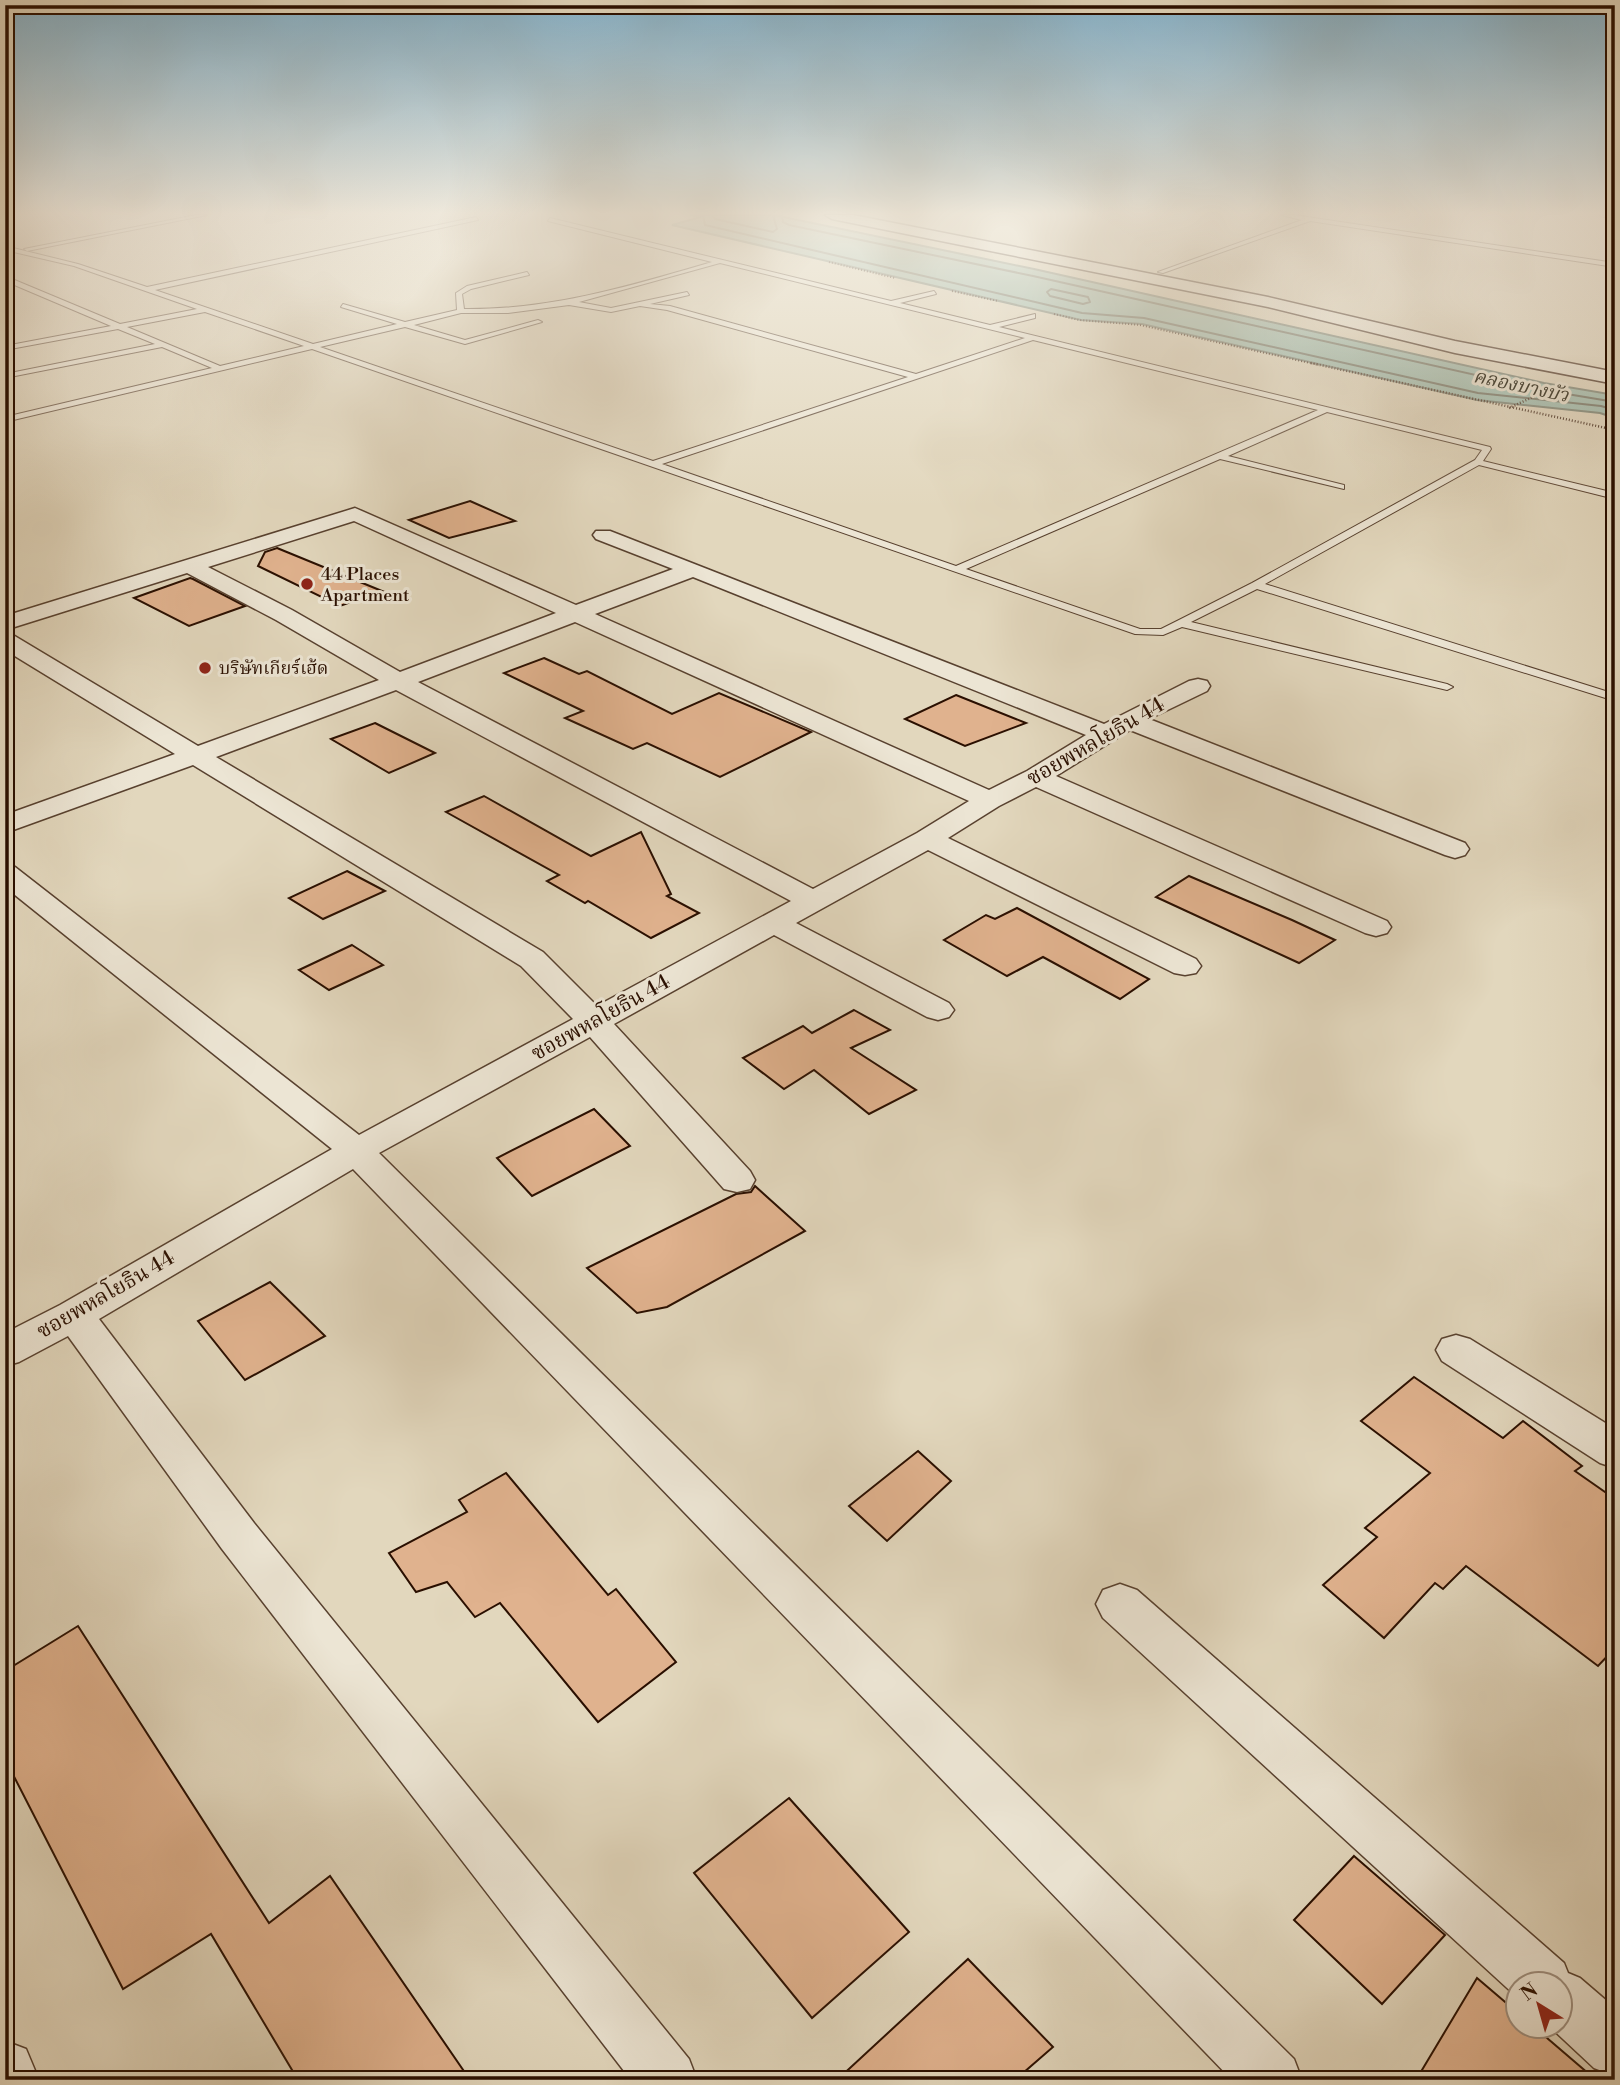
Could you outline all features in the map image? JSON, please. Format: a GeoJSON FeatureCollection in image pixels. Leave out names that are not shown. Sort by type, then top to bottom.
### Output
{"type":"FeatureCollection","features":[{"type":"Feature","properties":{"kind":"main road"},"geometry":{"type":"LineString","coordinates":[[1311,312],[1455,347],[1615,378]]}},
{"type":"Feature","properties":{"kind":"main road"},"geometry":{"type":"LineString","coordinates":[[1335,312],[1615,369]]}},
{"type":"Feature","properties":{"kind":"street"},"geometry":{"type":"LineString","coordinates":[[5,622],[355,514],[989,800]]}},
{"type":"Feature","properties":{"kind":"street"},"geometry":{"type":"LineString","coordinates":[[603,536],[1455,849]]}},
{"type":"Feature","properties":{"kind":"street"},"geometry":{"type":"LineString","coordinates":[[188,565],[284,615],[398,681],[812,900]]}},
{"type":"Feature","properties":{"kind":"street"},"geometry":{"type":"LineString","coordinates":[[5,825],[576,615],[693,569]]}},
{"type":"Feature","properties":{"kind":"street"},"geometry":{"type":"LineString","coordinates":[[5,640],[532,959],[595,1023],[737,1180]]}},
{"type":"Feature","properties":{"kind":"street","name":"ซอยพหลโยธิน 44"},"geometry":{"type":"LineString","coordinates":[[5,1351],[74,1315],[356,1151],[595,1023],[926,839],[989,800],[1036,777],[1117,727],[1198,686]]}},
{"type":"Feature","properties":{"kind":"street"},"geometry":{"type":"LineString","coordinates":[[1036,777],[1376,927]]}},
{"type":"Feature","properties":{"kind":"street"},"geometry":{"type":"LineString","coordinates":[[926,839],[1185,966]]}},
{"type":"Feature","properties":{"kind":"street"},"geometry":{"type":"LineString","coordinates":[[5,873],[252,1065],[356,1151],[1273,2080]]}},
{"type":"Feature","properties":{"kind":"street"},"geometry":{"type":"LineString","coordinates":[[774,923],[938,1010]]}},
{"type":"Feature","properties":{"kind":"street"},"geometry":{"type":"LineString","coordinates":[[74,1315],[237,1536],[668,2080]]}},
{"type":"Feature","properties":{"kind":"street"},"geometry":{"type":"LineString","coordinates":[[1456,1350],[1615,1451]]}},
{"type":"Feature","properties":{"kind":"street"},"geometry":{"type":"LineString","coordinates":[[1120,1604],[1528,1969]]}},
{"type":"Feature","properties":{"kind":"street"},"geometry":{"type":"LineString","coordinates":[[1574,2010],[1615,2047]]}},
{"type":"Feature","properties":{"kind":"street"},"geometry":{"type":"LineString","coordinates":[[5,2070],[10,2080]]}},
{"type":"Feature","properties":{"kind":"lane"},"geometry":{"type":"LineString","coordinates":[[85,312],[220,369]]}},
{"type":"Feature","properties":{"kind":"lane"},"geometry":{"type":"LineString","coordinates":[[5,348],[194,312]]}},
{"type":"Feature","properties":{"kind":"lane"},"geometry":{"type":"LineString","coordinates":[[213,312],[1139,632],[1163,632],[1256,585],[1478,462],[1487,449],[925,312]]}},
{"type":"Feature","properties":{"kind":"lane"},"geometry":{"type":"LineString","coordinates":[[364,312],[464,342],[538,321],[495,312]]}},
{"type":"Feature","properties":{"kind":"lane"},"geometry":{"type":"LineString","coordinates":[[5,421],[456,312]]}},
{"type":"Feature","properties":{"kind":"lane"},"geometry":{"type":"LineString","coordinates":[[683,312],[917,377]]}},
{"type":"Feature","properties":{"kind":"lane"},"geometry":{"type":"LineString","coordinates":[[989,328],[1032,316]]}},
{"type":"Feature","properties":{"kind":"lane"},"geometry":{"type":"LineString","coordinates":[[654,464],[1032,338]]}},
{"type":"Feature","properties":{"kind":"lane"},"geometry":{"type":"LineString","coordinates":[[54,339],[64,344]]}},
{"type":"Feature","properties":{"kind":"lane"},"geometry":{"type":"LineString","coordinates":[[5,376],[163,345]]}},
{"type":"Feature","properties":{"kind":"lane"},"geometry":{"type":"LineString","coordinates":[[84,354],[94,359]]}},
{"type":"Feature","properties":{"kind":"lane"},"geometry":{"type":"LineString","coordinates":[[957,569],[1325,410]]}},
{"type":"Feature","properties":{"kind":"lane"},"geometry":{"type":"LineString","coordinates":[[1219,456],[1341,487]]}},
{"type":"Feature","properties":{"kind":"lane"},"geometry":{"type":"LineString","coordinates":[[1478,462],[1615,496]]}},
{"type":"Feature","properties":{"kind":"lane"},"geometry":{"type":"LineString","coordinates":[[1256,585],[1615,698]]}},
{"type":"Feature","properties":{"kind":"lane"},"geometry":{"type":"LineString","coordinates":[[1181,623],[1447,687]]}},
{"type":"Feature","properties":{"kind":"path"},"geometry":{"type":"LineString","coordinates":[[1053,314],[1079,320],[1140,325],[1615,430]]}},
{"type":"Feature","properties":{"kind":"path"},"geometry":{"type":"LineString","coordinates":[[1508,408],[1545,391]]}},
{"type":"Feature","properties":{"kind":"water","name":"คลองบางบัว"},"geometry":{"type":"Polygon","coordinates":[[[1048,312],[1228,312],[1544,383],[1615,395],[1615,418],[1600,413],[1477,400],[1142,324],[1081,320],[1048,312]]]}},
{"type":"Feature","properties":{"kind":"building"},"geometry":{"type":"Polygon","coordinates":[[[470,501],[515,521],[449,538],[409,520],[470,501]]]}},
{"type":"Feature","properties":{"kind":"building"},"geometry":{"type":"Polygon","coordinates":[[[277,548],[382,591],[340,606],[258,566],[265,552],[277,548]]]}},
{"type":"Feature","properties":{"kind":"building"},"geometry":{"type":"Polygon","coordinates":[[[190,578],[245,606],[189,626],[134,598],[190,578]]]}},
{"type":"Feature","properties":{"kind":"building"},"geometry":{"type":"Polygon","coordinates":[[[544,658],[579,674],[587,671],[672,714],[719,693],[811,732],[720,777],[647,743],[633,749],[565,718],[583,711],[504,673],[544,658]]]}},
{"type":"Feature","properties":{"kind":"building"},"geometry":{"type":"Polygon","coordinates":[[[956,695],[1026,723],[965,746],[905,719],[956,695]]]}},
{"type":"Feature","properties":{"kind":"building"},"geometry":{"type":"Polygon","coordinates":[[[375,723],[435,753],[389,773],[331,739],[375,723]]]}},
{"type":"Feature","properties":{"kind":"building"},"geometry":{"type":"Polygon","coordinates":[[[484,796],[591,856],[641,832],[671,894],[667,896],[699,913],[651,938],[588,901],[585,903],[547,881],[559,875],[446,812],[484,796]]]}},
{"type":"Feature","properties":{"kind":"building"},"geometry":{"type":"Polygon","coordinates":[[[347,871],[385,891],[323,919],[289,898],[347,871]]]}},
{"type":"Feature","properties":{"kind":"building"},"geometry":{"type":"Polygon","coordinates":[[[1189,876],[1335,940],[1299,963],[1156,897],[1189,876]]]}},
{"type":"Feature","properties":{"kind":"building"},"geometry":{"type":"Polygon","coordinates":[[[1017,908],[1149,979],[1120,999],[1043,957],[1007,976],[944,940],[986,915],[995,919],[1017,908]]]}},
{"type":"Feature","properties":{"kind":"building"},"geometry":{"type":"Polygon","coordinates":[[[352,945],[383,965],[329,990],[299,970],[352,945]]]}},
{"type":"Feature","properties":{"kind":"building"},"geometry":{"type":"Polygon","coordinates":[[[854,1010],[890,1030],[851,1048],[916,1090],[869,1114],[814,1070],[784,1089],[743,1058],[803,1026],[812,1033],[854,1010]]]}},
{"type":"Feature","properties":{"kind":"building"},"geometry":{"type":"Polygon","coordinates":[[[594,1109],[630,1146],[532,1196],[497,1158],[594,1109]]]}},
{"type":"Feature","properties":{"kind":"building"},"geometry":{"type":"Polygon","coordinates":[[[755,1186],[805,1231],[667,1307],[637,1313],[587,1268],[736,1194],[751,1192],[755,1186]]]}},
{"type":"Feature","properties":{"kind":"building"},"geometry":{"type":"Polygon","coordinates":[[[270,1282],[325,1336],[245,1380],[198,1321],[270,1282]]]}},
{"type":"Feature","properties":{"kind":"building"},"geometry":{"type":"Polygon","coordinates":[[[1414,1377],[1503,1438],[1523,1421],[1582,1466],[1575,1471],[1615,1499],[1615,1648],[1598,1666],[1466,1566],[1443,1589],[1435,1583],[1384,1638],[1323,1585],[1377,1537],[1365,1528],[1430,1473],[1361,1421],[1414,1377]]]}},
{"type":"Feature","properties":{"kind":"building"},"geometry":{"type":"Polygon","coordinates":[[[918,1451],[951,1481],[887,1541],[849,1506],[918,1451]]]}},
{"type":"Feature","properties":{"kind":"building"},"geometry":{"type":"Polygon","coordinates":[[[506,1473],[608,1595],[616,1589],[676,1662],[598,1722],[500,1603],[475,1617],[447,1582],[416,1592],[389,1553],[467,1512],[459,1500],[506,1473]]]}},
{"type":"Feature","properties":{"kind":"building"},"geometry":{"type":"Polygon","coordinates":[[[78,1626],[269,1923],[330,1876],[470,2080],[298,2080],[211,1934],[123,1989],[5,1759],[5,1671],[78,1626]]]}},
{"type":"Feature","properties":{"kind":"building"},"geometry":{"type":"Polygon","coordinates":[[[789,1798],[909,1932],[812,2018],[694,1873],[789,1798]]]}},
{"type":"Feature","properties":{"kind":"building"},"geometry":{"type":"Polygon","coordinates":[[[1354,1856],[1445,1935],[1382,2004],[1294,1920],[1354,1856]]]}},
{"type":"Feature","properties":{"kind":"building"},"geometry":{"type":"Polygon","coordinates":[[[968,1959],[1053,2047],[1015,2080],[837,2080],[968,1959]]]}},
{"type":"Feature","properties":{"kind":"building"},"geometry":{"type":"Polygon","coordinates":[[[1477,1978],[1504,2001],[1504,2039],[1548,2039],[1596,2080],[1416,2080],[1477,1978]]]}},
{"type":"Feature","properties":{"kind":"place","name":"44 Places Apartment"},"geometry":{"type":"Point","coordinates":[307,584]}},
{"type":"Feature","properties":{"kind":"place","name":"บริษัทเกียร์เฮ้ด"},"geometry":{"type":"Point","coordinates":[205,668]}}]}
